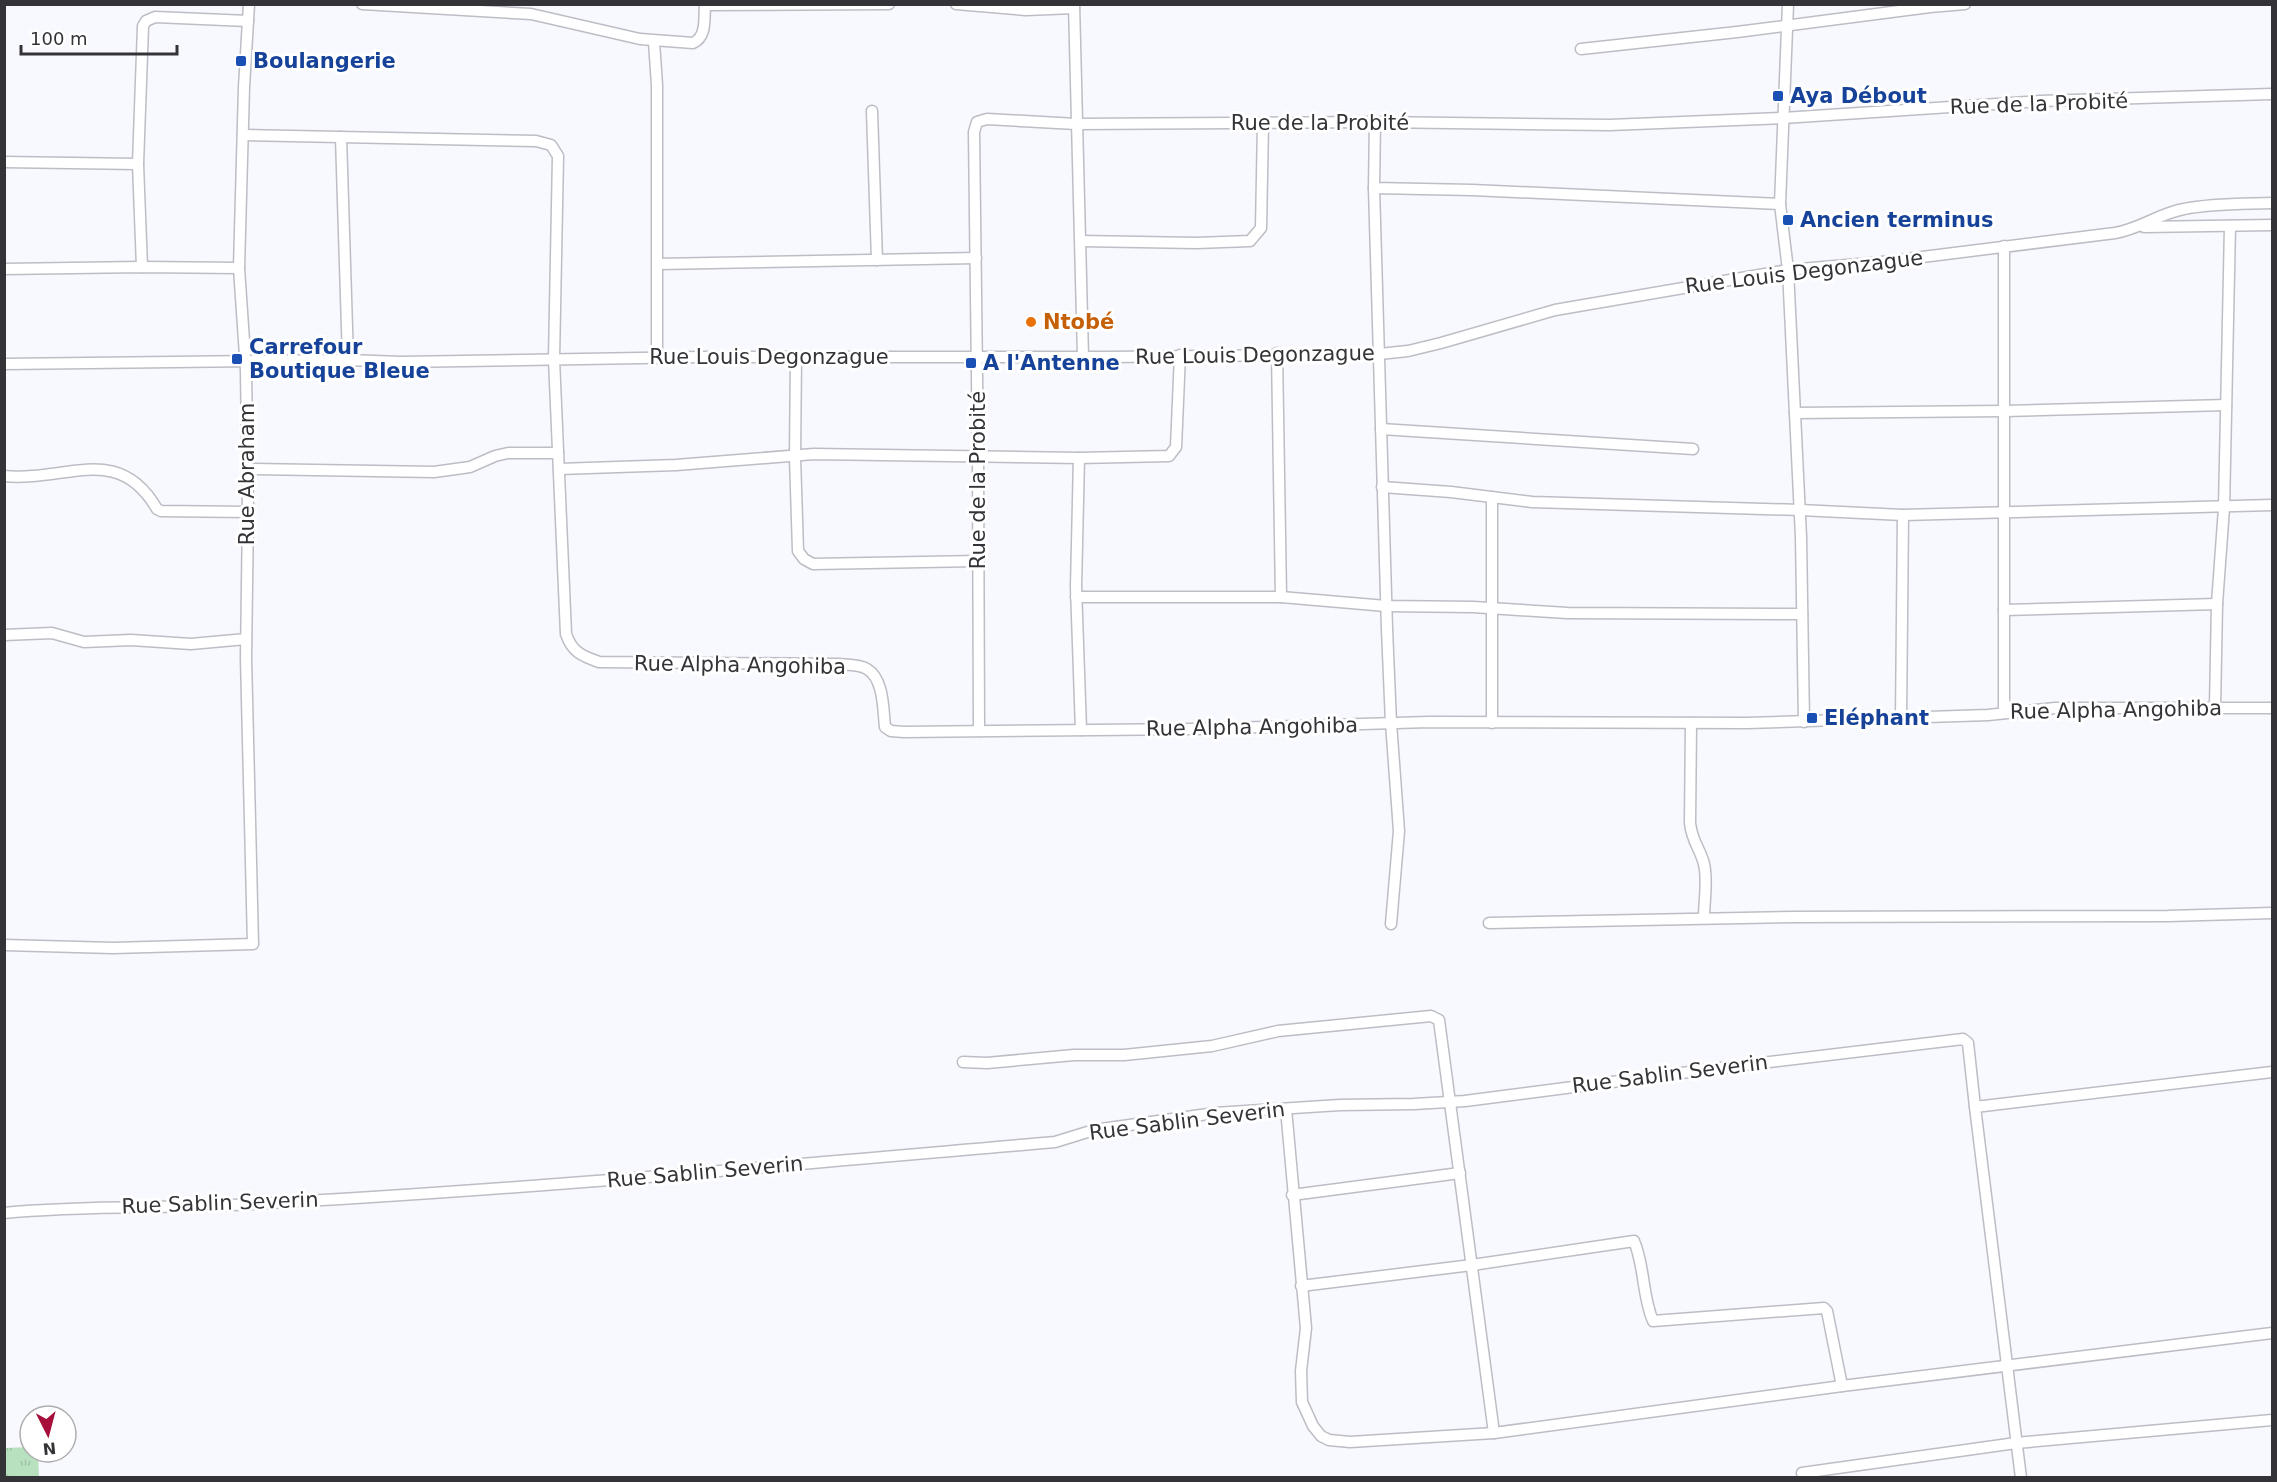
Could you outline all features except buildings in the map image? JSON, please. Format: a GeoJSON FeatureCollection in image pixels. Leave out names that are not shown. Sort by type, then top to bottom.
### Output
{"type":"FeatureCollection","features":[{"type":"Feature","properties":{"kind":"street","name":"Rue Abraham"},"geometry":{"type":"LineString","coordinates":[[4,945],[113,948],[253,944],[246,639],[248,469],[246,362],[239,268],[249,4]]}},
{"type":"Feature","properties":{"kind":"street"},"geometry":{"type":"LineString","coordinates":[[362,4],[531,14],[654,42],[693,43],[702,35],[705,4],[889,4]]}},
{"type":"Feature","properties":{"kind":"street"},"geometry":{"type":"LineString","coordinates":[[956,4],[1026,9],[1074,6],[1083,357]]}},
{"type":"Feature","properties":{"kind":"street"},"geometry":{"type":"LineString","coordinates":[[1788,4],[1780,204],[1788,270],[1800,510],[1804,722]]}},
{"type":"Feature","properties":{"kind":"street"},"geometry":{"type":"LineString","coordinates":[[1581,49],[1786,26],[1930,6],[1965,4]]}},
{"type":"Feature","properties":{"kind":"street"},"geometry":{"type":"LineString","coordinates":[[142,267],[138,164],[143,26],[146,21],[155,17],[248,21]]}},
{"type":"Feature","properties":{"kind":"street"},"geometry":{"type":"LineString","coordinates":[[654,42],[657,85],[657,357]]}},
{"type":"Feature","properties":{"kind":"street","name":"Rue de la Probité"},"geometry":{"type":"LineString","coordinates":[[979,731],[974,132],[977,122],[987,119],[1076,124],[1375,122],[1610,125],[1783,118],[2040,101],[2272,94]]}},
{"type":"Feature","properties":{"kind":"street"},"geometry":{"type":"LineString","coordinates":[[872,111],[877,260]]}},
{"type":"Feature","properties":{"kind":"street"},"geometry":{"type":"LineString","coordinates":[[1375,122],[1374,188],[1386,606],[1391,723],[1400,831],[1391,924]]}},
{"type":"Feature","properties":{"kind":"street"},"geometry":{"type":"LineString","coordinates":[[1081,242],[1250,241],[1261,228],[1263,124]]}},
{"type":"Feature","properties":{"kind":"street"},"geometry":{"type":"LineString","coordinates":[[243,135],[341,137],[348,360]]}},
{"type":"Feature","properties":{"kind":"street","name":"Rue Alpha Angohiba"},"geometry":{"type":"LineString","coordinates":[[341,137],[536,141],[551,145],[558,156],[554,359],[566,634],[573,650],[598,662],[838,664],[866,668],[875,677],[880,690],[885,727],[891,731],[1081,730],[1391,723],[1804,722],[2004,713],[2055,708],[2272,708]]}},
{"type":"Feature","properties":{"kind":"street"},"geometry":{"type":"LineString","coordinates":[[4,162],[138,164]]}},
{"type":"Feature","properties":{"kind":"street"},"geometry":{"type":"LineString","coordinates":[[1374,188],[1472,190],[1780,204]]}},
{"type":"Feature","properties":{"kind":"street","name":"Rue Louis Degonzague"},"geometry":{"type":"LineString","coordinates":[[4,364],[348,360],[401,362],[657,357],[1379,354],[1419,348],[1555,310],[1788,270],[1882,262],[2115,233],[2139,227],[2185,208],[2272,203]]}},
{"type":"Feature","properties":{"kind":"street"},"geometry":{"type":"LineString","coordinates":[[2139,227],[2272,225]]}},
{"type":"Feature","properties":{"kind":"street"},"geometry":{"type":"LineString","coordinates":[[2215,707],[2217,604],[2224,508],[2230,226]]}},
{"type":"Feature","properties":{"kind":"street"},"geometry":{"type":"LineString","coordinates":[[2004,246],[2004,713]]}},
{"type":"Feature","properties":{"kind":"street"},"geometry":{"type":"LineString","coordinates":[[658,264],[976,258]]}},
{"type":"Feature","properties":{"kind":"street"},"geometry":{"type":"LineString","coordinates":[[4,269],[239,268]]}},
{"type":"Feature","properties":{"kind":"street"},"geometry":{"type":"LineString","coordinates":[[1277,353],[1281,597]]}},
{"type":"Feature","properties":{"kind":"street"},"geometry":{"type":"LineString","coordinates":[[559,469],[676,465],[814,454],[1079,458],[1169,456],[1176,447],[1180,355]]}},
{"type":"Feature","properties":{"kind":"street"},"geometry":{"type":"LineString","coordinates":[[796,356],[795,457],[798,550],[804,559],[813,564],[978,561]]}},
{"type":"Feature","properties":{"kind":"street"},"geometry":{"type":"LineString","coordinates":[[1795,413],[2004,411],[2226,405]]}},
{"type":"Feature","properties":{"kind":"street"},"geometry":{"type":"LineString","coordinates":[[1381,429],[1693,449]]}},
{"type":"Feature","properties":{"kind":"street"},"geometry":{"type":"LineString","coordinates":[[248,469],[434,472],[464,469],[508,453],[558,453]]}},
{"type":"Feature","properties":{"kind":"street"},"geometry":{"type":"LineString","coordinates":[[1079,458],[1076,597],[1081,730]]}},
{"type":"Feature","properties":{"kind":"street"},"geometry":{"type":"LineString","coordinates":[[4,476],[47,476],[106,469],[128,477],[140,485],[157,509],[161,511],[248,512]]}},
{"type":"Feature","properties":{"kind":"street"},"geometry":{"type":"LineString","coordinates":[[1382,487],[1492,496],[1532,502],[1902,515],[2272,506]]}},
{"type":"Feature","properties":{"kind":"street"},"geometry":{"type":"LineString","coordinates":[[1492,496],[1492,723]]}},
{"type":"Feature","properties":{"kind":"street"},"geometry":{"type":"LineString","coordinates":[[1901,718],[1902,515]]}},
{"type":"Feature","properties":{"kind":"street"},"geometry":{"type":"LineString","coordinates":[[1076,597],[1281,597],[1386,606],[1473,607],[1567,613],[1802,615]]}},
{"type":"Feature","properties":{"kind":"street"},"geometry":{"type":"LineString","coordinates":[[2004,610],[2217,604]]}},
{"type":"Feature","properties":{"kind":"street"},"geometry":{"type":"LineString","coordinates":[[4,635],[51,633],[84,642],[131,640],[191,644],[246,639]]}},
{"type":"Feature","properties":{"kind":"street"},"geometry":{"type":"LineString","coordinates":[[1690,723],[1690,823],[1691,834],[1705,871],[1704,918]]}},
{"type":"Feature","properties":{"kind":"street"},"geometry":{"type":"LineString","coordinates":[[1489,924],[1704,918],[2168,916],[2272,913]]}},
{"type":"Feature","properties":{"kind":"street"},"geometry":{"type":"LineString","coordinates":[[963,1062],[987,1063],[1074,1055],[1124,1055],[1212,1046],[1278,1031],[1431,1016],[1439,1020],[1494,1433]]}},
{"type":"Feature","properties":{"kind":"street","name":"Rue Sablin Severin"},"geometry":{"type":"LineString","coordinates":[[4,1213],[56,1208],[251,1204],[673,1175],[1055,1142],[1094,1130],[1215,1113],[1451,1102],[1963,1039],[1968,1042],[1975,1107]]}},
{"type":"Feature","properties":{"kind":"street"},"geometry":{"type":"LineString","coordinates":[[2021,1478],[1975,1107],[2272,1072]]}},
{"type":"Feature","properties":{"kind":"street"},"geometry":{"type":"LineString","coordinates":[[1286,1109],[1292,1195],[1306,1328],[1302,1402],[1313,1426],[1321,1436],[1329,1440],[1350,1442],[1494,1433],[1842,1386],[2272,1333]]}},
{"type":"Feature","properties":{"kind":"street"},"geometry":{"type":"LineString","coordinates":[[1292,1195],[1460,1173]]}},
{"type":"Feature","properties":{"kind":"street"},"geometry":{"type":"LineString","coordinates":[[1301,1286],[1472,1265],[1634,1241],[1641,1257],[1648,1309],[1653,1321],[1824,1308],[1827,1311],[1842,1386]]}},
{"type":"Feature","properties":{"kind":"street"},"geometry":{"type":"LineString","coordinates":[[1802,1473],[2016,1443],[2272,1420]]}},
{"type":"Feature","properties":{"kind":"green space"},"geometry":{"type":"Polygon","coordinates":[[[18,1447],[18,1464],[38,1464],[39,1477],[5,1477],[5,1448],[18,1447]]]}},
{"type":"Feature","properties":{"kind":"place","name":"Boulangerie"},"geometry":{"type":"Point","coordinates":[241,61]}},
{"type":"Feature","properties":{"kind":"place","name":"Aya Débout"},"geometry":{"type":"Point","coordinates":[1778,96]}},
{"type":"Feature","properties":{"kind":"place","name":"Ancien terminus"},"geometry":{"type":"Point","coordinates":[1788,220]}},
{"type":"Feature","properties":{"kind":"place","name":"Ntobé"},"geometry":{"type":"Point","coordinates":[1031,322]}},
{"type":"Feature","properties":{"kind":"place","name":"Carrefour Boutique Bleue"},"geometry":{"type":"Point","coordinates":[237,359]}},
{"type":"Feature","properties":{"kind":"place","name":"A l'Antenne"},"geometry":{"type":"Point","coordinates":[971,363]}},
{"type":"Feature","properties":{"kind":"place","name":"Eléphant"},"geometry":{"type":"Point","coordinates":[1812,718]}}]}
